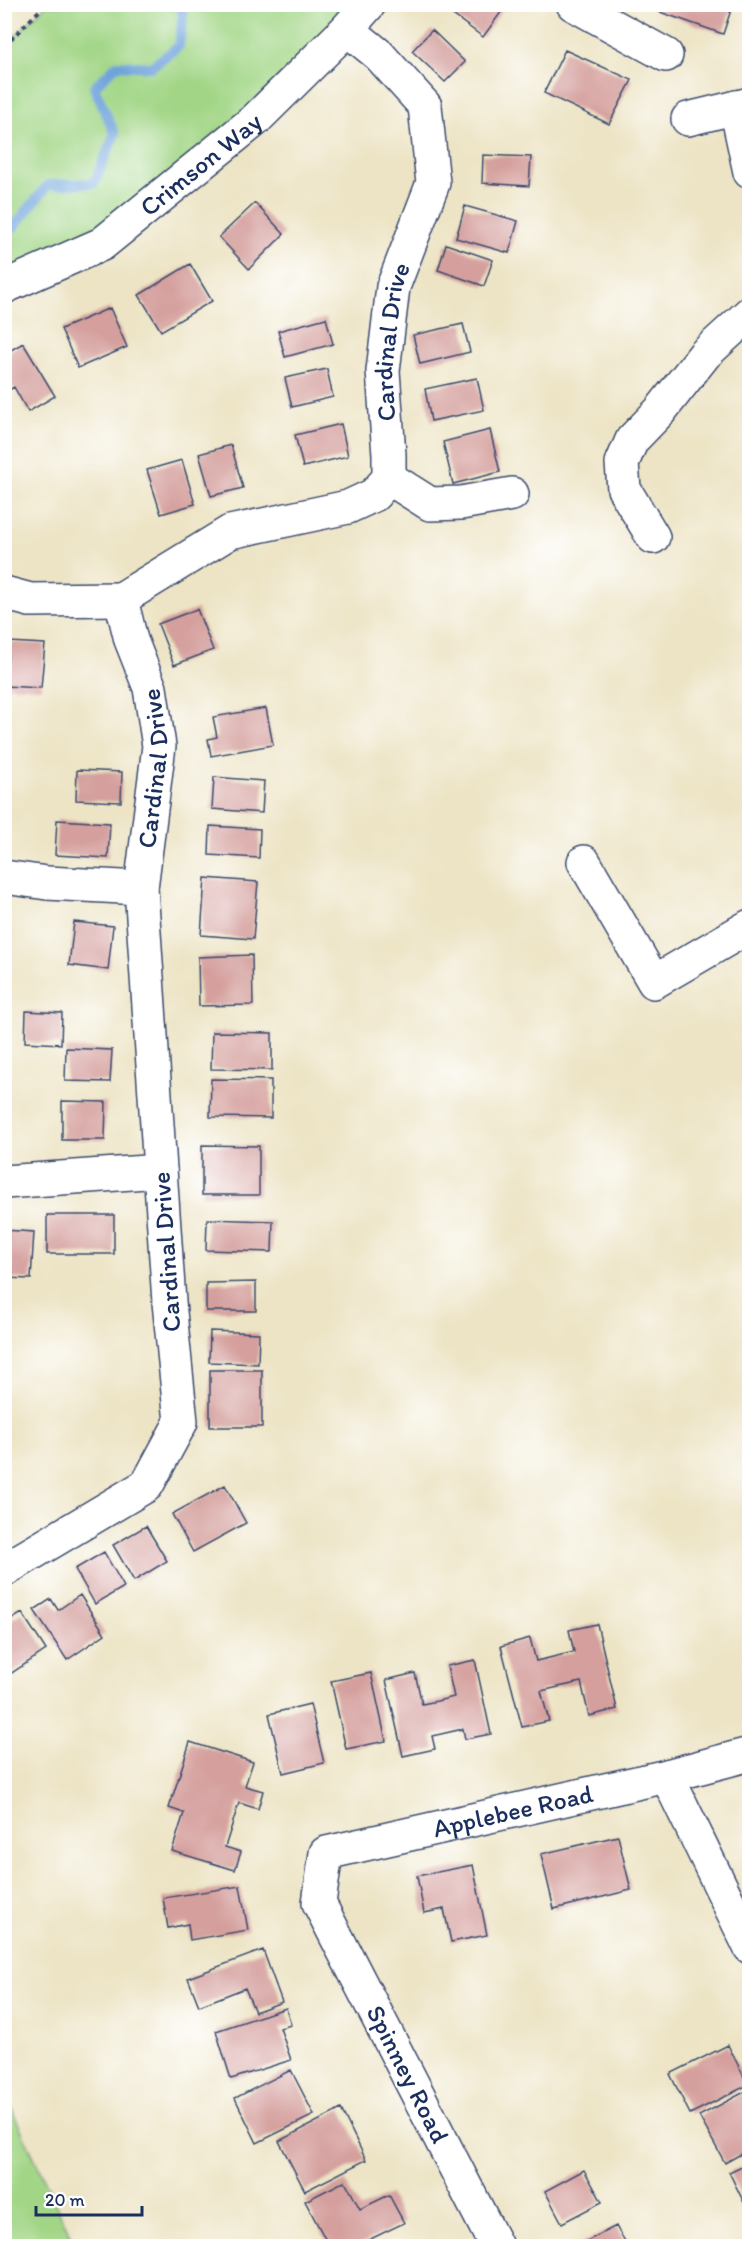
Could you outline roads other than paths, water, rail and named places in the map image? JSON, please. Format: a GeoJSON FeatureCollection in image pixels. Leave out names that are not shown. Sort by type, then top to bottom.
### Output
{"type":"FeatureCollection","features":[{"type":"Feature","properties":{"kind":"street","name":"Crimson Way"},"geometry":{"type":"LineString","coordinates":[[4,287],[102,244],[255,120],[347,29],[369,4]]}},
{"type":"Feature","properties":{"kind":"street"},"geometry":{"type":"LineString","coordinates":[[573,4],[666,55]]}},
{"type":"Feature","properties":{"kind":"street","name":"Cardinal Drive"},"geometry":{"type":"LineString","coordinates":[[347,29],[379,55],[425,106],[433,183],[393,287],[383,371],[389,478]]}},
{"type":"Feature","properties":{"kind":"street"},"geometry":{"type":"LineString","coordinates":[[688,119],[742,105],[750,172]]}},
{"type":"Feature","properties":{"kind":"street"},"geometry":{"type":"LineString","coordinates":[[654,537],[624,489],[622,463],[632,440],[660,411],[705,354],[750,313]]}},
{"type":"Feature","properties":{"kind":"street"},"geometry":{"type":"LineString","coordinates":[[4,593],[30,600],[120,599],[230,532],[348,507],[374,495],[389,478],[430,504],[461,503],[512,494]]}},
{"type":"Feature","properties":{"kind":"street","name":"Cardinal Drive"},"geometry":{"type":"LineString","coordinates":[[4,1570],[147,1485],[181,1422],[169,1302],[141,888],[159,746],[150,688],[131,640],[120,599]]}},
{"type":"Feature","properties":{"kind":"street"},"geometry":{"type":"LineString","coordinates":[[584,862],[654,982],[750,926]]}},
{"type":"Feature","properties":{"kind":"street"},"geometry":{"type":"LineString","coordinates":[[4,877],[47,883],[141,888]]}},
{"type":"Feature","properties":{"kind":"street"},"geometry":{"type":"LineString","coordinates":[[4,1182],[160,1171]]}},
{"type":"Feature","properties":{"kind":"street","name":"Applebee Road"},"geometry":{"type":"LineString","coordinates":[[319,1903],[326,1853],[667,1776],[750,1754]]}},
{"type":"Feature","properties":{"kind":"street"},"geometry":{"type":"LineString","coordinates":[[667,1776],[750,1947]]}},
{"type":"Feature","properties":{"kind":"street","name":"Spinney Road"},"geometry":{"type":"LineString","coordinates":[[319,1903],[496,2247]]}},
{"type":"Feature","properties":{"kind":"waterway"},"geometry":{"type":"LineString","coordinates":[[4,229],[13,228],[48,185],[94,183],[115,134],[94,87],[117,65],[151,67],[179,46],[183,15],[180,4]]}}]}
